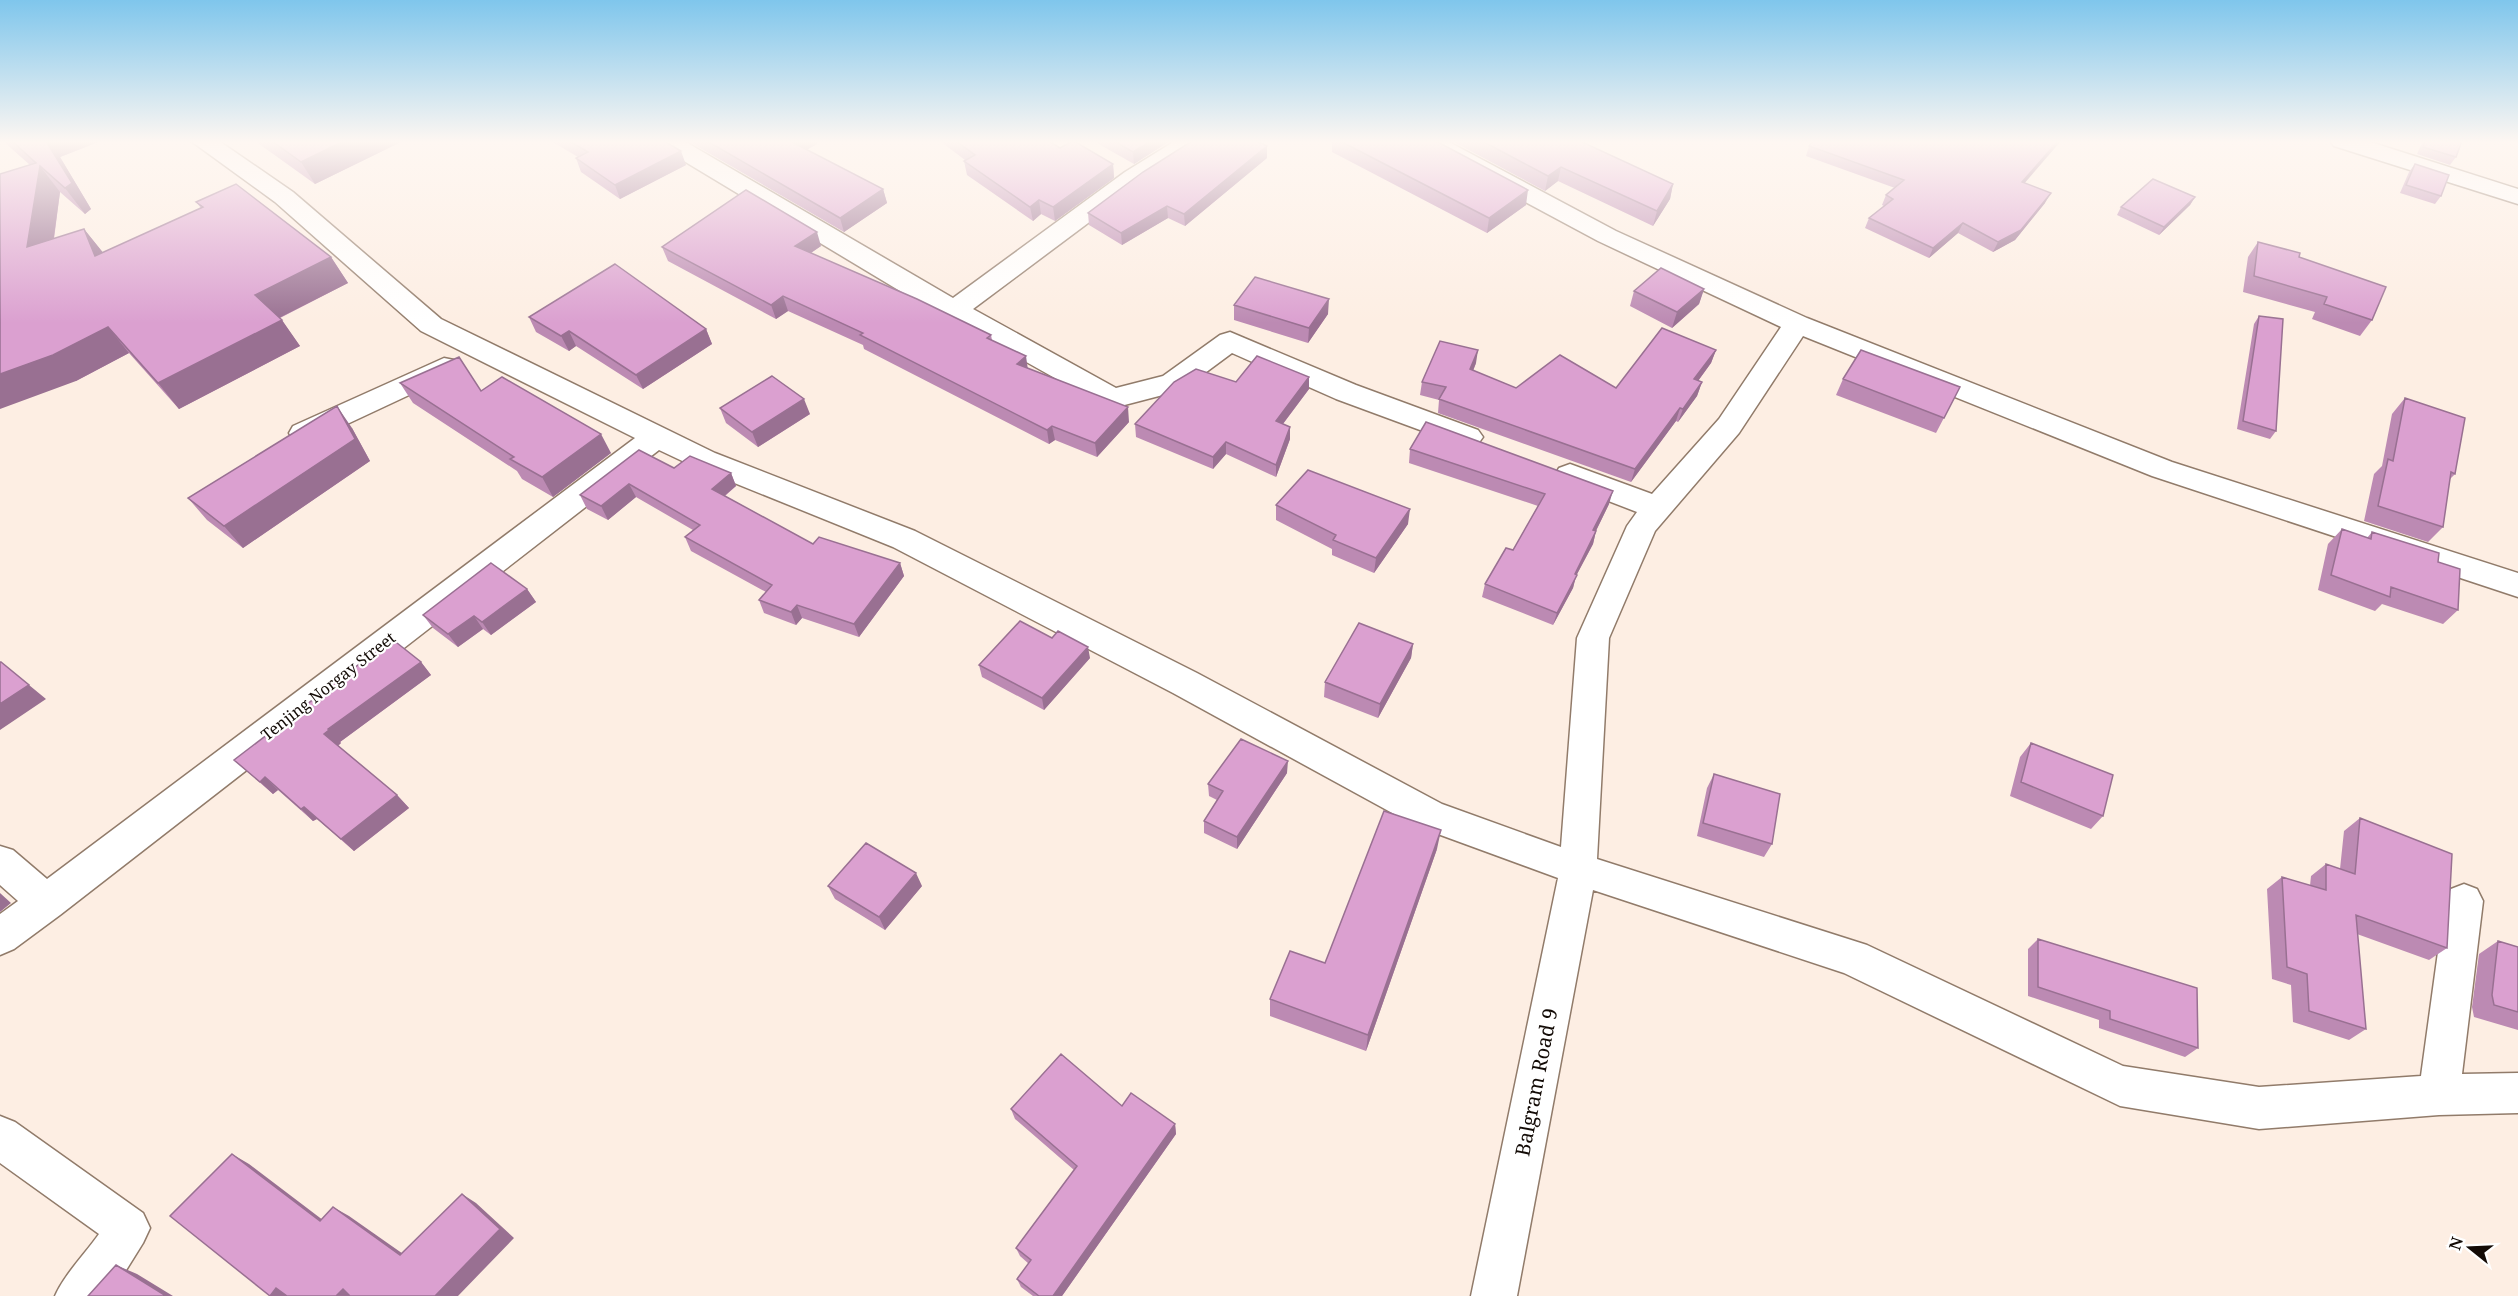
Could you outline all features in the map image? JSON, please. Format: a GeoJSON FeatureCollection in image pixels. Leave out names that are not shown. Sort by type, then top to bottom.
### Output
{"type":"FeatureCollection","features":[{"type":"Feature","properties":{"kind":"street"},"geometry":{"type":"LineString","coordinates":[[289,201],[431,325],[705,459],[904,539],[1185,683],[1429,815],[1578,868],[1853,958],[2120,1086],[2259,1108],[2439,1095],[2518,1093]]}},
{"type":"Feature","properties":{"kind":"street"},"geometry":{"type":"LineString","coordinates":[[770,201],[954,310],[1113,398],[1172,383],[1230,341],[1346,392],[1491,446]]}},
{"type":"Feature","properties":{"kind":"street"},"geometry":{"type":"LineString","coordinates":[[954,310],[1086,201]]}},
{"type":"Feature","properties":{"kind":"street"},"geometry":{"type":"LineString","coordinates":[[1543,201],[1607,236],[1797,324],[2162,469],[2518,585]]}},
{"type":"Feature","properties":{"kind":"street","name":"Balgram Road 9"},"geometry":{"type":"LineString","coordinates":[[1494,1296],[1578,868],[1593,638],[1642,526],[1729,426],[1797,324]]}},
{"type":"Feature","properties":{"kind":"street"},"geometry":{"type":"LineString","coordinates":[[278,445],[480,349]]}},
{"type":"Feature","properties":{"kind":"street","name":"Tenjing Norgay Street"},"geometry":{"type":"LineString","coordinates":[[0,937],[364,657],[657,436]]}},
{"type":"Feature","properties":{"kind":"street"},"geometry":{"type":"LineString","coordinates":[[1546,467],[1658,508]]}},
{"type":"Feature","properties":{"kind":"street"},"geometry":{"type":"LineString","coordinates":[[0,862],[47,903]]}},
{"type":"Feature","properties":{"kind":"street"},"geometry":{"type":"LineString","coordinates":[[2439,1095],[2464,901]]}},
{"type":"Feature","properties":{"kind":"street"},"geometry":{"type":"LineString","coordinates":[[0,1137],[128,1228],[95,1279],[78,1296]]}},
{"type":"Feature","properties":{"kind":"building"},"geometry":{"type":"Polygon","coordinates":[[[0,201],[34,201],[27,247],[84,229],[95,256],[203,207],[197,201],[259,201],[331,257],[255,295],[282,320],[158,383],[108,327],[53,355],[0,374],[0,201]]]}},
{"type":"Feature","properties":{"kind":"building"},"geometry":{"type":"Polygon","coordinates":[[[729,201],[765,201],[817,232],[795,246],[917,299],[991,335],[987,338],[1026,356],[1017,364],[1128,407],[1095,443],[1052,426],[1047,430],[860,335],[863,333],[783,296],[771,305],[662,247],[729,201]]]}},
{"type":"Feature","properties":{"kind":"building"},"geometry":{"type":"Polygon","coordinates":[[[811,201],[864,201],[840,218],[811,201]]]}},
{"type":"Feature","properties":{"kind":"building"},"geometry":{"type":"Polygon","coordinates":[[[1022,201],[1037,201],[1030,207],[1022,201]]]}},
{"type":"Feature","properties":{"kind":"building"},"geometry":{"type":"Polygon","coordinates":[[[1042,201],[1061,201],[1053,207],[1042,201]]]}},
{"type":"Feature","properties":{"kind":"building"},"geometry":{"type":"Polygon","coordinates":[[[1103,201],[1199,201],[1184,214],[1167,206],[1121,233],[1088,213],[1103,201]]]}},
{"type":"Feature","properties":{"kind":"building"},"geometry":{"type":"Polygon","coordinates":[[[1457,201],[1512,201],[1489,218],[1457,201]]]}},
{"type":"Feature","properties":{"kind":"building"},"geometry":{"type":"Polygon","coordinates":[[[1636,201],[1663,201],[1657,211],[1636,201]]]}},
{"type":"Feature","properties":{"kind":"building"},"geometry":{"type":"Polygon","coordinates":[[[1890,201],[2044,201],[2021,230],[1998,242],[1963,223],[1933,248],[1869,218],[1890,201]]]}},
{"type":"Feature","properties":{"kind":"building"},"geometry":{"type":"Polygon","coordinates":[[[2127,201],[2190,201],[2164,227],[2121,207],[2127,201]]]}},
{"type":"Feature","properties":{"kind":"building"},"geometry":{"type":"Polygon","coordinates":[[[2258,242],[2300,253],[2299,257],[2386,287],[2372,320],[2324,304],[2327,297],[2254,276],[2258,242]]]}},
{"type":"Feature","properties":{"kind":"building"},"geometry":{"type":"Polygon","coordinates":[[[615,264],[706,329],[636,375],[569,331],[561,336],[529,317],[615,264]]]}},
{"type":"Feature","properties":{"kind":"building"},"geometry":{"type":"Polygon","coordinates":[[[1661,268],[1704,289],[1677,312],[1634,291],[1661,268]]]}},
{"type":"Feature","properties":{"kind":"building"},"geometry":{"type":"Polygon","coordinates":[[[1255,277],[1329,299],[1309,328],[1234,305],[1255,277]]]}},
{"type":"Feature","properties":{"kind":"building"},"geometry":{"type":"Polygon","coordinates":[[[2259,316],[2283,319],[2276,431],[2243,421],[2259,316]]]}},
{"type":"Feature","properties":{"kind":"building"},"geometry":{"type":"Polygon","coordinates":[[[1662,328],[1716,350],[1694,379],[1702,382],[1635,469],[1439,399],[1446,387],[1422,382],[1440,341],[1478,350],[1470,369],[1516,388],[1560,355],[1616,388],[1662,328]]]}},
{"type":"Feature","properties":{"kind":"building"},"geometry":{"type":"Polygon","coordinates":[[[1861,350],[1960,387],[1944,418],[1843,379],[1861,350]]]}},
{"type":"Feature","properties":{"kind":"building"},"geometry":{"type":"Polygon","coordinates":[[[1257,356],[1309,377],[1276,421],[1290,427],[1276,465],[1226,442],[1213,457],[1135,424],[1174,382],[1196,369],[1236,382],[1257,356]]]}},
{"type":"Feature","properties":{"kind":"building"},"geometry":{"type":"Polygon","coordinates":[[[459,357],[481,391],[502,377],[601,434],[542,477],[510,459],[514,457],[400,383],[459,357]]]}},
{"type":"Feature","properties":{"kind":"building"},"geometry":{"type":"Polygon","coordinates":[[[772,376],[804,399],[752,432],[720,408],[772,376]]]}},
{"type":"Feature","properties":{"kind":"building"},"geometry":{"type":"Polygon","coordinates":[[[2405,398],[2465,418],[2455,474],[2451,472],[2443,527],[2378,506],[2388,459],[2393,461],[2405,398]]]}},
{"type":"Feature","properties":{"kind":"building"},"geometry":{"type":"Polygon","coordinates":[[[337,406],[355,439],[224,526],[188,498],[337,406]]]}},
{"type":"Feature","properties":{"kind":"building"},"geometry":{"type":"Polygon","coordinates":[[[1426,422],[1613,491],[1593,530],[1596,531],[1575,574],[1577,575],[1557,613],[1485,584],[1506,548],[1513,550],[1545,494],[1410,449],[1426,422]]]}},
{"type":"Feature","properties":{"kind":"building"},"geometry":{"type":"Polygon","coordinates":[[[639,450],[674,468],[690,456],[731,473],[712,489],[813,544],[819,537],[900,563],[854,624],[797,605],[791,612],[759,600],[772,585],[685,537],[700,525],[629,484],[601,506],[580,495],[639,450]]]}},
{"type":"Feature","properties":{"kind":"building"},"geometry":{"type":"Polygon","coordinates":[[[1308,470],[1410,509],[1376,558],[1333,540],[1336,535],[1276,505],[1308,470]]]}},
{"type":"Feature","properties":{"kind":"building"},"geometry":{"type":"Polygon","coordinates":[[[2342,529],[2371,539],[2372,532],[2439,553],[2438,562],[2460,569],[2458,610],[2391,587],[2390,597],[2331,575],[2342,529]]]}},
{"type":"Feature","properties":{"kind":"building"},"geometry":{"type":"Polygon","coordinates":[[[491,563],[527,589],[482,622],[474,616],[448,634],[423,615],[491,563]]]}},
{"type":"Feature","properties":{"kind":"building"},"geometry":{"type":"Polygon","coordinates":[[[1020,621],[1052,638],[1058,631],[1088,647],[1042,698],[979,665],[1020,621]]]}},
{"type":"Feature","properties":{"kind":"building"},"geometry":{"type":"Polygon","coordinates":[[[1359,623],[1413,644],[1380,704],[1325,682],[1359,623]]]}},
{"type":"Feature","properties":{"kind":"building"},"geometry":{"type":"Polygon","coordinates":[[[392,639],[421,662],[324,734],[397,795],[341,839],[304,807],[301,809],[265,777],[260,782],[234,760],[392,639]]]}},
{"type":"Feature","properties":{"kind":"building"},"geometry":{"type":"Polygon","coordinates":[[[0,662],[29,685],[0,704],[0,662]]]}},
{"type":"Feature","properties":{"kind":"building"},"geometry":{"type":"Polygon","coordinates":[[[1241,739],[1288,761],[1237,837],[1204,821],[1223,791],[1208,784],[1241,739]]]}},
{"type":"Feature","properties":{"kind":"building"},"geometry":{"type":"Polygon","coordinates":[[[2031,743],[2113,775],[2103,816],[2021,782],[2031,743]]]}},
{"type":"Feature","properties":{"kind":"building"},"geometry":{"type":"Polygon","coordinates":[[[1714,774],[1780,794],[1772,844],[1703,823],[1714,774]]]}},
{"type":"Feature","properties":{"kind":"building"},"geometry":{"type":"Polygon","coordinates":[[[1384,811],[1441,830],[1368,1035],[1270,999],[1290,951],[1325,963],[1384,811]]]}},
{"type":"Feature","properties":{"kind":"building"},"geometry":{"type":"Polygon","coordinates":[[[2360,818],[2452,854],[2447,948],[2356,915],[2366,1029],[2309,1011],[2307,974],[2287,967],[2282,877],[2326,890],[2326,864],[2355,874],[2360,818]]]}},
{"type":"Feature","properties":{"kind":"building"},"geometry":{"type":"Polygon","coordinates":[[[866,843],[916,873],[879,917],[828,886],[866,843]]]}},
{"type":"Feature","properties":{"kind":"building"},"geometry":{"type":"Polygon","coordinates":[[[2038,939],[2197,988],[2198,1048],[2110,1019],[2110,1011],[2038,987],[2038,939]]]}},
{"type":"Feature","properties":{"kind":"building"},"geometry":{"type":"Polygon","coordinates":[[[2498,941],[2518,947],[2518,1012],[2494,1005],[2492,995],[2498,941]]]}},
{"type":"Feature","properties":{"kind":"building"},"geometry":{"type":"Polygon","coordinates":[[[1061,1054],[1122,1106],[1131,1093],[1175,1124],[1053,1296],[1039,1296],[1017,1279],[1031,1260],[1016,1248],[1077,1166],[1011,1109],[1061,1054]]]}},
{"type":"Feature","properties":{"kind":"building"},"geometry":{"type":"Polygon","coordinates":[[[232,1154],[320,1221],[333,1207],[400,1255],[462,1194],[500,1229],[435,1296],[350,1296],[343,1289],[336,1296],[287,1296],[276,1288],[270,1296],[170,1216],[232,1154]]]}},
{"type":"Feature","properties":{"kind":"building"},"geometry":{"type":"Polygon","coordinates":[[[116,1265],[166,1296],[88,1296],[116,1265]]]}}]}
